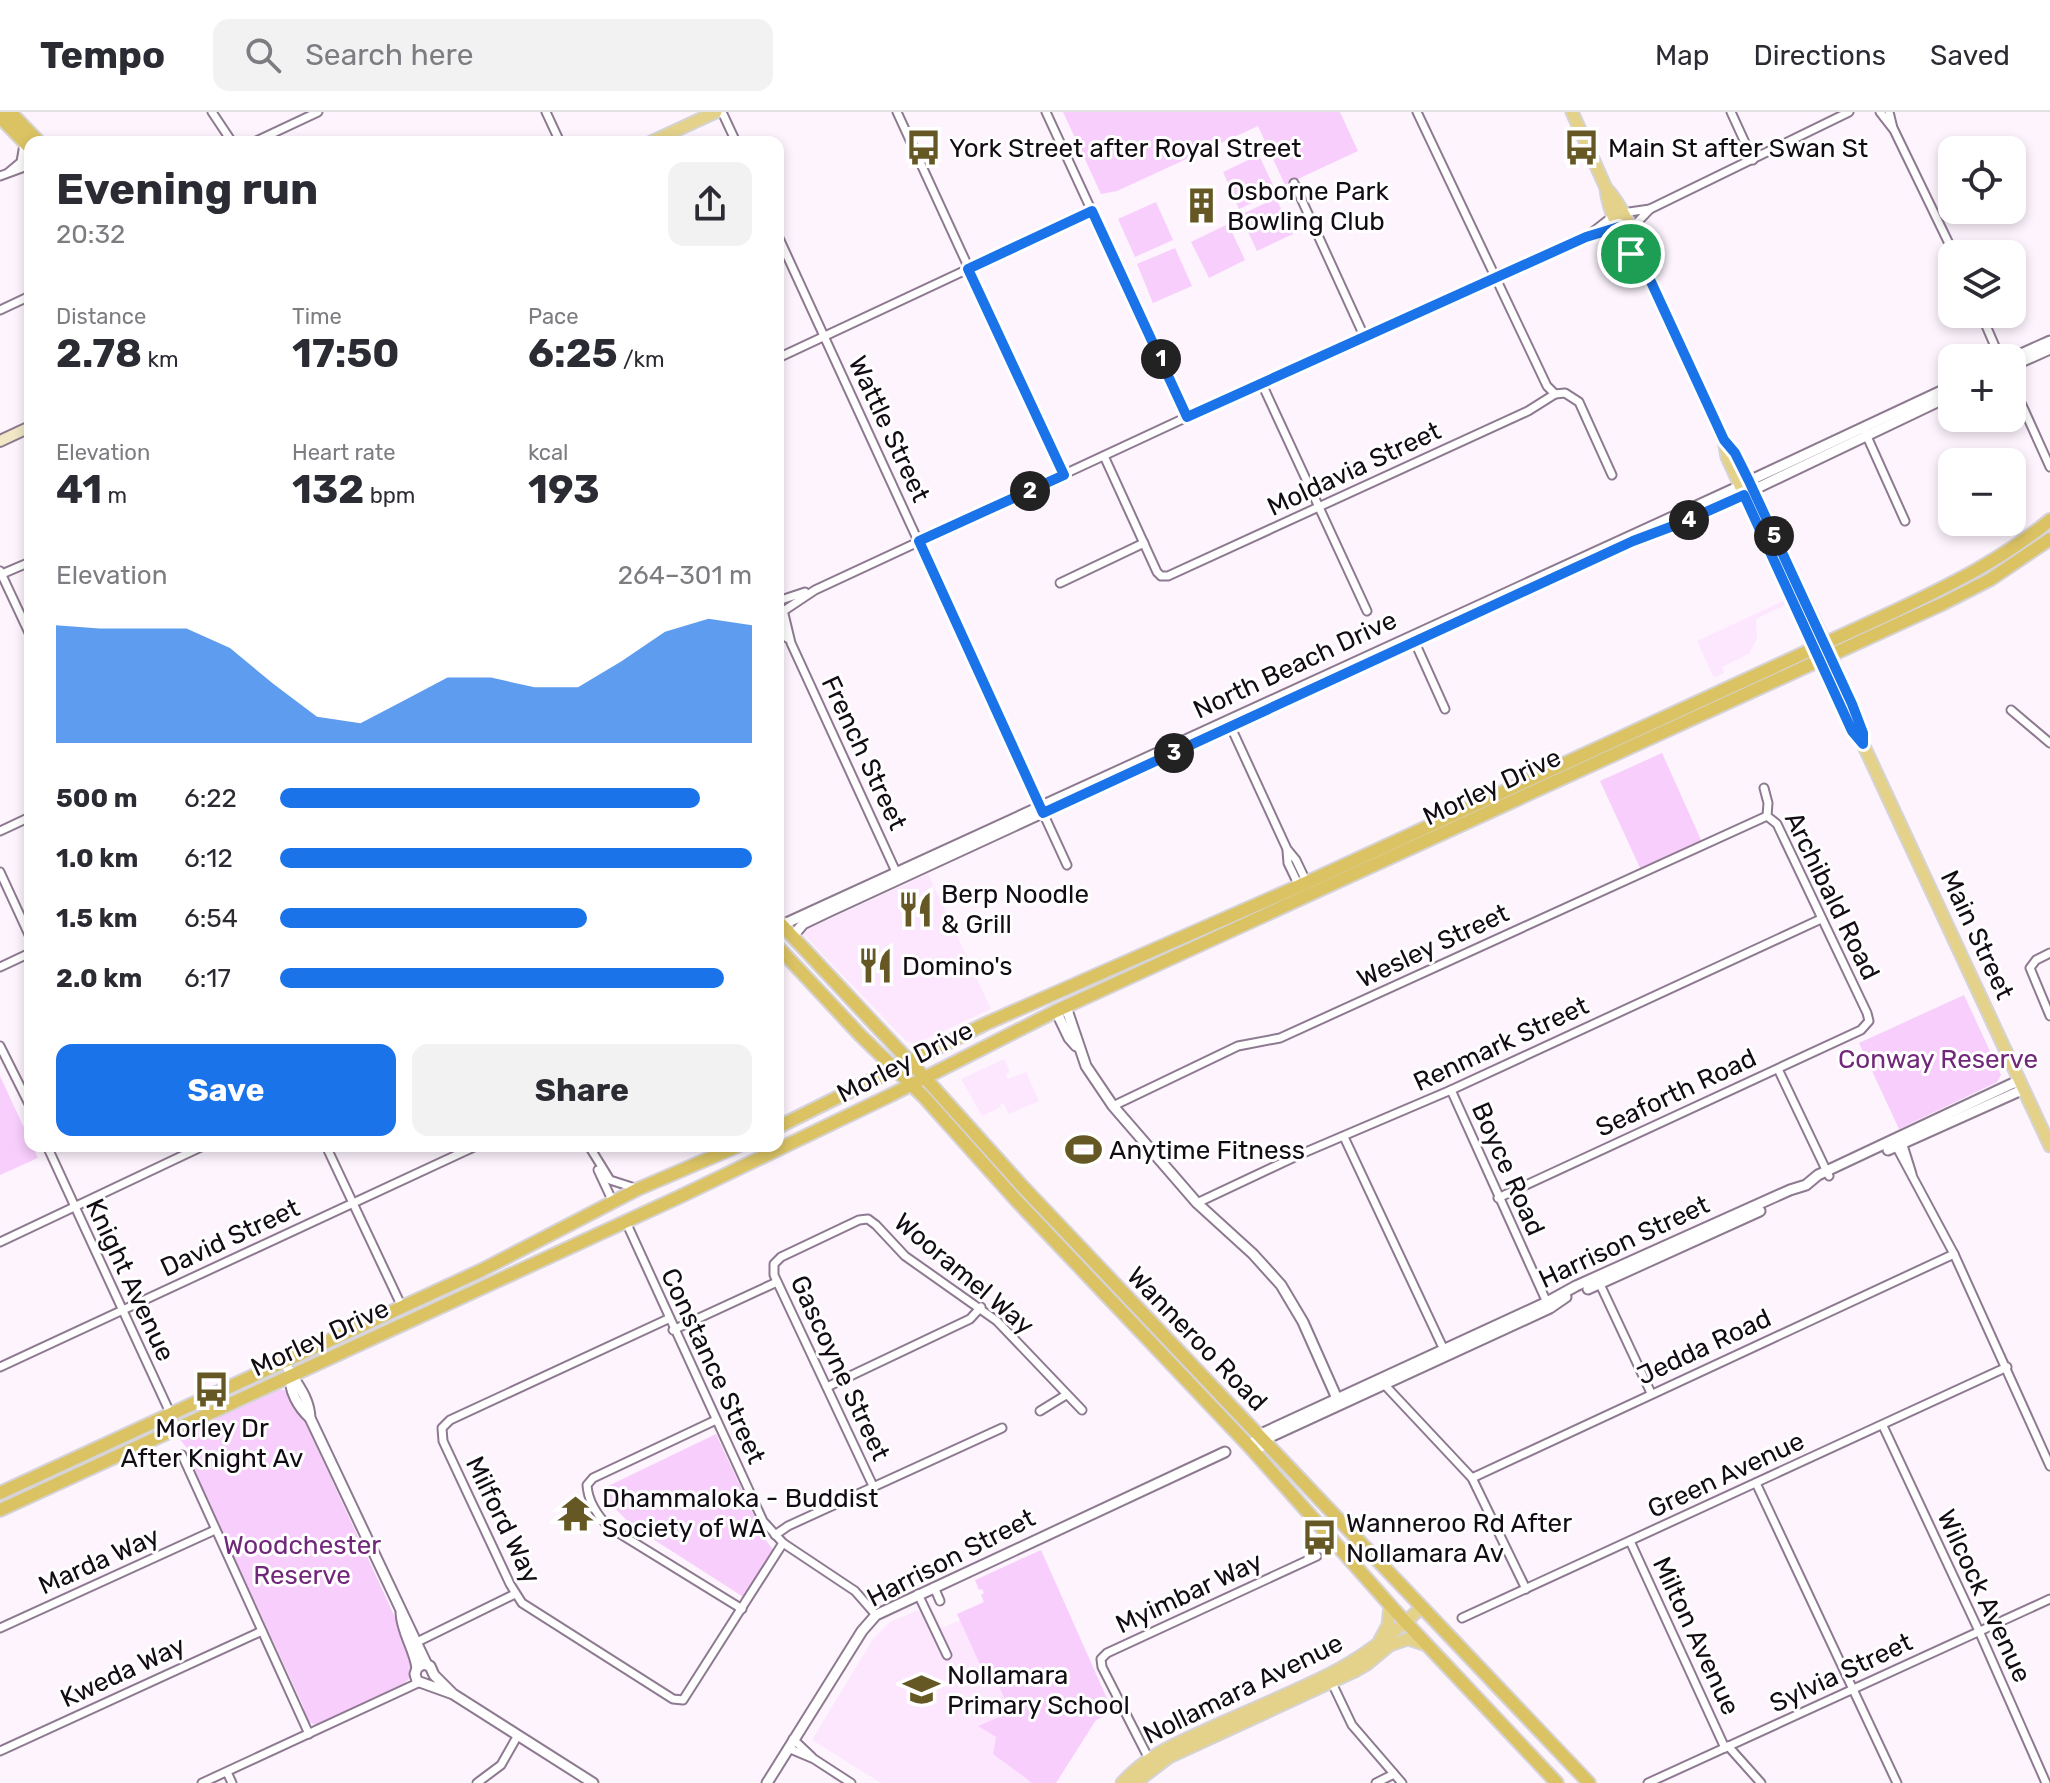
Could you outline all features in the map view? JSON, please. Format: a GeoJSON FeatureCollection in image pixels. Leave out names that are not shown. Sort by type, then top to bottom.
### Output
{"type":"FeatureCollection","features":[{"type":"Feature","properties":{"kind":"highway"},"geometry":{"type":"LineString","coordinates":[[10,112],[33,136]]}},
{"type":"Feature","properties":{"kind":"highway"},"geometry":{"type":"LineString","coordinates":[[0,117],[24,141]]}},
{"type":"Feature","properties":{"kind":"highway"},"geometry":{"type":"LineString","coordinates":[[1822,652],[1970,574],[2023,542],[2050,520]]}},
{"type":"Feature","properties":{"kind":"highway"},"geometry":{"type":"LineString","coordinates":[[1822,652],[1966,592],[2050,539]]}},
{"type":"Feature","properties":{"kind":"highway","name":"Morley Drive"},"geometry":{"type":"LineString","coordinates":[[784,1146],[1306,890],[1822,652]]}},
{"type":"Feature","properties":{"kind":"highway","name":"Morley Drive"},"geometry":{"type":"LineString","coordinates":[[784,1124],[985,1024],[1306,890]]}},
{"type":"Feature","properties":{"kind":"highway","name":"Wanneroo Road"},"geometry":{"type":"LineString","coordinates":[[784,928],[925,1078],[1257,1444],[1390,1606],[1557,1783]]}},
{"type":"Feature","properties":{"kind":"highway","name":"Wanneroo Road"},"geometry":{"type":"LineString","coordinates":[[784,953],[1016,1200],[1424,1609],[1589,1783]]}},
{"type":"Feature","properties":{"kind":"highway"},"geometry":{"type":"LineString","coordinates":[[985,1024],[990,1032],[1001,1034],[1037,1021]]}},
{"type":"Feature","properties":{"kind":"highway","name":"Morley Drive"},"geometry":{"type":"LineString","coordinates":[[0,1493],[501,1261],[638,1189],[724,1152]]}},
{"type":"Feature","properties":{"kind":"highway","name":"Morley Drive"},"geometry":{"type":"LineString","coordinates":[[0,1510],[771,1152]]}},
{"type":"Feature","properties":{"kind":"highway"},"geometry":{"type":"LineString","coordinates":[[613,1202],[629,1210],[638,1210],[656,1202],[671,1200]]}},
{"type":"Feature","properties":{"kind":"highway"},"geometry":{"type":"LineString","coordinates":[[564,1228],[612,1211],[626,1222]]}},
{"type":"Feature","properties":{"kind":"main road"},"geometry":{"type":"LineString","coordinates":[[665,136],[719,112]]}},
{"type":"Feature","properties":{"kind":"main road","name":"Main Street"},"geometry":{"type":"LineString","coordinates":[[1572,112],[1606,188],[1615,197],[1631,254],[1640,258],[1724,440],[1727,457],[1746,488],[1863,733],[1863,744],[2050,1146]]}},
{"type":"Feature","properties":{"kind":"main road"},"geometry":{"type":"LineString","coordinates":[[0,441],[24,430]]}},
{"type":"Feature","properties":{"kind":"main road"},"geometry":{"type":"LineString","coordinates":[[1372,1650],[1388,1625],[1390,1606]]}},
{"type":"Feature","properties":{"kind":"main road","name":"Nollamara Avenue"},"geometry":{"type":"LineString","coordinates":[[1330,1678],[1424,1609]]}},
{"type":"Feature","properties":{"kind":"main road","name":"Nollamara Avenue"},"geometry":{"type":"LineString","coordinates":[[1122,1783],[1151,1762],[1169,1757],[1330,1678],[1367,1664],[1390,1645],[1407,1624]]}},
{"type":"Feature","properties":{"kind":"main road"},"geometry":{"type":"LineString","coordinates":[[1390,1645],[1408,1639],[1427,1645]]}},
{"type":"Feature","properties":{"kind":"main road","name":"Nollamara Avenue"},"geometry":{"type":"LineString","coordinates":[[1135,1783],[1151,1762]]}},
{"type":"Feature","properties":{"kind":"street"},"geometry":{"type":"LineString","coordinates":[[212,112],[228,136]]}},
{"type":"Feature","properties":{"kind":"street"},"geometry":{"type":"LineString","coordinates":[[267,136],[318,112]]}},
{"type":"Feature","properties":{"kind":"street"},"geometry":{"type":"LineString","coordinates":[[546,112],[557,136]]}},
{"type":"Feature","properties":{"kind":"street"},"geometry":{"type":"LineString","coordinates":[[719,112],[733,136]]}},
{"type":"Feature","properties":{"kind":"street"},"geometry":{"type":"LineString","coordinates":[[897,112],[1064,475]]}},
{"type":"Feature","properties":{"kind":"street"},"geometry":{"type":"LineString","coordinates":[[1046,112],[1187,417]]}},
{"type":"Feature","properties":{"kind":"street"},"geometry":{"type":"LineString","coordinates":[[1417,112],[1547,386],[1555,394],[1565,393],[1579,402],[1612,475]]}},
{"type":"Feature","properties":{"kind":"street"},"geometry":{"type":"LineString","coordinates":[[1731,112],[1753,160]]}},
{"type":"Feature","properties":{"kind":"street"},"geometry":{"type":"LineString","coordinates":[[784,598],[815,590],[1364,336],[1622,222],[1850,112]]}},
{"type":"Feature","properties":{"kind":"street"},"geometry":{"type":"LineString","coordinates":[[1880,112],[1894,130]]}},
{"type":"Feature","properties":{"kind":"street"},"geometry":{"type":"LineString","coordinates":[[1889,112],[1894,130],[1947,240]]}},
{"type":"Feature","properties":{"kind":"street"},"geometry":{"type":"LineString","coordinates":[[9,172],[24,156]]}},
{"type":"Feature","properties":{"kind":"street"},"geometry":{"type":"LineString","coordinates":[[0,176],[24,167]]}},
{"type":"Feature","properties":{"kind":"street"},"geometry":{"type":"LineString","coordinates":[[1294,183],[1364,336]]}},
{"type":"Feature","properties":{"kind":"street"},"geometry":{"type":"LineString","coordinates":[[1586,237],[1650,209]]}},
{"type":"Feature","properties":{"kind":"street"},"geometry":{"type":"LineString","coordinates":[[784,355],[1092,211]]}},
{"type":"Feature","properties":{"kind":"street","name":"Wattle Street"},"geometry":{"type":"LineString","coordinates":[[784,249],[1067,865]]}},
{"type":"Feature","properties":{"kind":"street"},"geometry":{"type":"LineString","coordinates":[[0,310],[24,299]]}},
{"type":"Feature","properties":{"kind":"street"},"geometry":{"type":"LineString","coordinates":[[2026,352],[2050,341]]}},
{"type":"Feature","properties":{"kind":"street"},"geometry":{"type":"LineString","coordinates":[[2026,360],[2050,349]]}},
{"type":"Feature","properties":{"kind":"street"},"geometry":{"type":"LineString","coordinates":[[1262,384],[1367,611]]}},
{"type":"Feature","properties":{"kind":"street","name":"North Beach Drive"},"geometry":{"type":"LineString","coordinates":[[792,937],[803,924],[898,876],[1414,638],[1633,541],[1681,523],[1938,393]]}},
{"type":"Feature","properties":{"kind":"street","name":"Moldavia Street"},"geometry":{"type":"LineString","coordinates":[[1144,543],[1157,572],[1168,576],[1528,411],[1555,394]]}},
{"type":"Feature","properties":{"kind":"street","name":"North Beach Drive"},"geometry":{"type":"LineString","coordinates":[[1864,431],[1938,401]]}},
{"type":"Feature","properties":{"kind":"street"},"geometry":{"type":"LineString","coordinates":[[2026,414],[2050,467]]}},
{"type":"Feature","properties":{"kind":"street"},"geometry":{"type":"LineString","coordinates":[[1864,431],[1905,521]]}},
{"type":"Feature","properties":{"kind":"street"},"geometry":{"type":"LineString","coordinates":[[1060,583],[1144,543],[1104,456]]}},
{"type":"Feature","properties":{"kind":"street"},"geometry":{"type":"LineString","coordinates":[[24,564],[1,572],[24,622]]}},
{"type":"Feature","properties":{"kind":"street"},"geometry":{"type":"LineString","coordinates":[[784,615],[815,590]]}},
{"type":"Feature","properties":{"kind":"street","name":"French Street"},"geometry":{"type":"LineString","coordinates":[[784,625],[898,876]]}},
{"type":"Feature","properties":{"kind":"street"},"geometry":{"type":"LineString","coordinates":[[1414,638],[1445,709]]}},
{"type":"Feature","properties":{"kind":"street"},"geometry":{"type":"LineString","coordinates":[[2011,710],[2050,743]]}},
{"type":"Feature","properties":{"kind":"street"},"geometry":{"type":"LineString","coordinates":[[1229,724],[1287,849],[1288,863],[1306,890]]}},
{"type":"Feature","properties":{"kind":"street","name":"Archibald Road"},"geometry":{"type":"LineString","coordinates":[[1764,788],[1767,816],[1777,824],[1869,1021]]}},
{"type":"Feature","properties":{"kind":"street","name":"Wesley Street"},"geometry":{"type":"LineString","coordinates":[[1113,1106],[1238,1046],[1280,1038],[1767,816]]}},
{"type":"Feature","properties":{"kind":"street"},"geometry":{"type":"LineString","coordinates":[[0,831],[24,820]]}},
{"type":"Feature","properties":{"kind":"street"},"geometry":{"type":"LineString","coordinates":[[0,872],[24,924]]}},
{"type":"Feature","properties":{"kind":"street","name":"North Beach Drive"},"geometry":{"type":"LineString","coordinates":[[784,921],[898,876]]}},
{"type":"Feature","properties":{"kind":"street","name":"Renmark Street"},"geometry":{"type":"LineString","coordinates":[[1197,1203],[1821,919]]}},
{"type":"Feature","properties":{"kind":"street"},"geometry":{"type":"LineString","coordinates":[[2050,953],[2036,960],[2030,968],[2050,1016]]}},
{"type":"Feature","properties":{"kind":"street"},"geometry":{"type":"LineString","coordinates":[[0,967],[24,956]]}},
{"type":"Feature","properties":{"kind":"street"},"geometry":{"type":"LineString","coordinates":[[1061,1009],[1086,1066],[1113,1106],[1197,1203],[1287,1282],[1341,1400]]}},
{"type":"Feature","properties":{"kind":"street","name":"Seaforth Road"},"geometry":{"type":"LineString","coordinates":[[1498,1198],[1861,1030],[1869,1021]]}},
{"type":"Feature","properties":{"kind":"street"},"geometry":{"type":"LineString","coordinates":[[0,1046],[24,1092]]}},
{"type":"Feature","properties":{"kind":"street"},"geometry":{"type":"LineString","coordinates":[[1778,1069],[1828,1174]]}},
{"type":"Feature","properties":{"kind":"street","name":"Harrison Street"},"geometry":{"type":"LineString","coordinates":[[1257,1444],[1341,1400],[1548,1305],[1576,1286],[1599,1281],[1682,1238],[1802,1187],[2022,1084]]}},
{"type":"Feature","properties":{"kind":"street","name":"Boyce Road"},"geometry":{"type":"LineString","coordinates":[[1451,1090],[1548,1305]]}},
{"type":"Feature","properties":{"kind":"street"},"geometry":{"type":"LineString","coordinates":[[1344,1137],[1446,1352]]}},
{"type":"Feature","properties":{"kind":"street"},"geometry":{"type":"LineString","coordinates":[[1898,1142],[1954,1254],[2050,1466]]}},
{"type":"Feature","properties":{"kind":"street","name":"Knight Avenue"},"geometry":{"type":"LineString","coordinates":[[50,1152],[178,1430]]}},
{"type":"Feature","properties":{"kind":"street"},"geometry":{"type":"LineString","coordinates":[[0,1242],[191,1152]]}},
{"type":"Feature","properties":{"kind":"street"},"geometry":{"type":"LineString","coordinates":[[329,1152],[402,1307]]}},
{"type":"Feature","properties":{"kind":"street","name":"David Street"},"geometry":{"type":"LineString","coordinates":[[0,1367],[463,1152]]}},
{"type":"Feature","properties":{"kind":"street"},"geometry":{"type":"LineString","coordinates":[[592,1152],[613,1202]]}},
{"type":"Feature","properties":{"kind":"street"},"geometry":{"type":"LineString","coordinates":[[595,1160],[610,1180],[638,1189]]}},
{"type":"Feature","properties":{"kind":"street","name":"Wooramel Way"},"geometry":{"type":"LineString","coordinates":[[774,1264],[781,1257],[859,1220],[868,1219],[905,1256],[981,1307],[1082,1410]]}},
{"type":"Feature","properties":{"kind":"street","name":"Constance Street"},"geometry":{"type":"LineString","coordinates":[[626,1222],[763,1521],[783,1543],[855,1591],[876,1615]]}},
{"type":"Feature","properties":{"kind":"street","name":"Jedda Road"},"geometry":{"type":"LineString","coordinates":[[1472,1478],[1954,1254]]}},
{"type":"Feature","properties":{"kind":"street","name":"Gascoyne Street"},"geometry":{"type":"LineString","coordinates":[[774,1264],[777,1282],[874,1488]]}},
{"type":"Feature","properties":{"kind":"street"},"geometry":{"type":"LineString","coordinates":[[1599,1281],[1651,1393]]}},
{"type":"Feature","properties":{"kind":"street"},"geometry":{"type":"LineString","coordinates":[[673,1330],[777,1282]]}},
{"type":"Feature","properties":{"kind":"street"},"geometry":{"type":"LineString","coordinates":[[827,1387],[970,1319],[981,1307]]}},
{"type":"Feature","properties":{"kind":"street","name":"Milford Way"},"geometry":{"type":"LineString","coordinates":[[668,1319],[450,1420],[442,1428],[443,1441],[515,1594],[522,1603],[673,1699],[683,1700],[783,1543]]}},
{"type":"Feature","properties":{"kind":"street"},"geometry":{"type":"LineString","coordinates":[[202,1783],[427,1680],[433,1670],[414,1643],[310,1418],[310,1408],[298,1381],[284,1361]]}},
{"type":"Feature","properties":{"kind":"street","name":"Green Avenue"},"geometry":{"type":"LineString","coordinates":[[1462,1618],[2007,1367]]}},
{"type":"Feature","properties":{"kind":"street"},"geometry":{"type":"LineString","coordinates":[[1382,1382],[1472,1478],[1526,1589]]}},
{"type":"Feature","properties":{"kind":"street"},"geometry":{"type":"LineString","coordinates":[[1040,1411],[1066,1395]]}},
{"type":"Feature","properties":{"kind":"street"},"geometry":{"type":"LineString","coordinates":[[716,1420],[593,1478],[587,1485],[588,1493],[600,1518],[609,1527],[742,1609]]}},
{"type":"Feature","properties":{"kind":"street","name":"Wilcock Avenue"},"geometry":{"type":"LineString","coordinates":[[1883,1426],[2046,1783]]}},
{"type":"Feature","properties":{"kind":"street"},"geometry":{"type":"LineString","coordinates":[[775,1535],[788,1526],[1002,1428]]}},
{"type":"Feature","properties":{"kind":"street","name":"Harrison Street"},"geometry":{"type":"LineString","coordinates":[[767,1783],[862,1631],[876,1615],[1225,1452]]}},
{"type":"Feature","properties":{"kind":"street"},"geometry":{"type":"LineString","coordinates":[[182,1455],[309,1734]]}},
{"type":"Feature","properties":{"kind":"street"},"geometry":{"type":"LineString","coordinates":[[1756,1483],[1897,1783]]}},
{"type":"Feature","properties":{"kind":"street","name":"Marda Way"},"geometry":{"type":"LineString","coordinates":[[0,1628],[215,1530]]}},
{"type":"Feature","properties":{"kind":"street","name":"Milton Avenue"},"geometry":{"type":"LineString","coordinates":[[1630,1541],[1726,1747],[1761,1783]]}},
{"type":"Feature","properties":{"kind":"street","name":"Myimbar Way"},"geometry":{"type":"LineString","coordinates":[[1151,1762],[1102,1667],[1101,1659],[1107,1653],[1317,1556]]}},
{"type":"Feature","properties":{"kind":"street"},"geometry":{"type":"LineString","coordinates":[[934,1587],[940,1601]]}},
{"type":"Feature","properties":{"kind":"street"},"geometry":{"type":"LineString","coordinates":[[414,1643],[515,1594]]}},
{"type":"Feature","properties":{"kind":"street"},"geometry":{"type":"LineString","coordinates":[[918,1594],[947,1655]]}},
{"type":"Feature","properties":{"kind":"street","name":"Sylvia Street"},"geometry":{"type":"LineString","coordinates":[[1648,1783],[2050,1599]]}},
{"type":"Feature","properties":{"kind":"street","name":"Kweda Way"},"geometry":{"type":"LineString","coordinates":[[0,1751],[262,1631]]}},
{"type":"Feature","properties":{"kind":"street"},"geometry":{"type":"LineString","coordinates":[[414,1643],[415,1678],[427,1680],[443,1692],[453,1694],[593,1783]]}},
{"type":"Feature","properties":{"kind":"street"},"geometry":{"type":"LineString","coordinates":[[403,1691],[416,1669],[427,1665]]}},
{"type":"Feature","properties":{"kind":"street"},"geometry":{"type":"LineString","coordinates":[[1330,1678],[1352,1725],[1402,1783]]}},
{"type":"Feature","properties":{"kind":"street"},"geometry":{"type":"LineString","coordinates":[[477,1783],[501,1765],[518,1735]]}},
{"type":"Feature","properties":{"kind":"street"},"geometry":{"type":"LineString","coordinates":[[791,1743],[851,1783]]}},
{"type":"Feature","properties":{"kind":"street"},"geometry":{"type":"LineString","coordinates":[[227,1772],[232,1783]]}},
{"type":"Feature","properties":{"kind":"street"},"geometry":{"type":"LineString","coordinates":[[1376,1783],[1394,1774]]}},
{"type":"Feature","properties":{"kind":"shaded area"},"geometry":{"type":"Polygon","coordinates":[[[1783,601],[1785,605],[1756,619],[1757,638],[1749,654],[1722,667],[1724,673],[1714,678],[1697,641],[1783,601]]]}},
{"type":"Feature","properties":{"kind":"shaded area"},"geometry":{"type":"Polygon","coordinates":[[[928,874],[991,1009],[915,1044],[906,1041],[801,932],[928,874]]]}},
{"type":"Feature","properties":{"kind":"shaded area"},"geometry":{"type":"Polygon","coordinates":[[[1004,1059],[1010,1072],[1006,1074],[1008,1079],[1026,1072],[1039,1101],[1009,1114],[1003,1103],[982,1116],[961,1079],[1004,1059]]]}},
{"type":"Feature","properties":{"kind":"shaded area","name":"Nollamara Primary School"},"geometry":{"type":"Polygon","coordinates":[[[930,1605],[942,1628],[960,1620],[981,1667],[989,1664],[1010,1713],[979,1725],[996,1737],[993,1754],[1032,1783],[881,1783],[812,1740],[873,1639],[890,1622],[930,1605]]]}},
{"type":"Feature","properties":{"kind":"green space"},"geometry":{"type":"Polygon","coordinates":[[[1063,112],[1340,112],[1358,151],[1285,185],[1258,126],[1117,191],[1101,194],[1063,112]]]}},
{"type":"Feature","properties":{"kind":"green space"},"geometry":{"type":"Polygon","coordinates":[[[1259,155],[1276,192],[1239,209],[1223,172],[1259,155]]]}},
{"type":"Feature","properties":{"kind":"green space"},"geometry":{"type":"Polygon","coordinates":[[[1276,198],[1293,234],[1257,251],[1240,215],[1276,198]]]}},
{"type":"Feature","properties":{"kind":"green space"},"geometry":{"type":"Polygon","coordinates":[[[1156,202],[1173,240],[1135,257],[1118,219],[1156,202]]]}},
{"type":"Feature","properties":{"kind":"green space"},"geometry":{"type":"Polygon","coordinates":[[[1228,224],[1245,260],[1209,278],[1191,242],[1228,224]]]}},
{"type":"Feature","properties":{"kind":"green space"},"geometry":{"type":"Polygon","coordinates":[[[1175,248],[1192,286],[1153,303],[1137,264],[1175,248]]]}},
{"type":"Feature","properties":{"kind":"green space"},"geometry":{"type":"Polygon","coordinates":[[[1662,753],[1702,842],[1641,870],[1600,781],[1662,753]]]}},
{"type":"Feature","properties":{"kind":"green space","name":"Conway Reserve"},"geometry":{"type":"Polygon","coordinates":[[[1964,995],[2001,1075],[1997,1082],[1899,1129],[1859,1043],[1964,995]]]}},
{"type":"Feature","properties":{"kind":"green space"},"geometry":{"type":"Polygon","coordinates":[[[0,1076],[24,1128],[24,1152],[35,1152],[38,1158],[0,1175],[0,1076]]]}},
{"type":"Feature","properties":{"kind":"green space","name":"Woodchester Reserve"},"geometry":{"type":"Polygon","coordinates":[[[277,1389],[290,1391],[293,1396],[412,1654],[412,1673],[398,1688],[319,1725],[312,1724],[306,1718],[192,1466],[191,1453],[177,1436],[277,1389]]]}},
{"type":"Feature","properties":{"kind":"green space"},"geometry":{"type":"Polygon","coordinates":[[[716,1434],[765,1539],[774,1551],[745,1598],[631,1525],[611,1504],[604,1488],[716,1434]]]}},
{"type":"Feature","properties":{"kind":"green space"},"geometry":{"type":"Polygon","coordinates":[[[1041,1550],[1113,1712],[1096,1720],[1056,1783],[1032,1783],[993,1754],[996,1737],[978,1726],[1010,1712],[989,1664],[981,1667],[957,1614],[984,1602],[981,1595],[984,1593],[982,1589],[979,1590],[975,1580],[1041,1550]]]}},
{"type":"Feature","properties":{"kind":"place","name":"York Street after Royal Street"},"geometry":{"type":"Point","coordinates":[923,148]}},
{"type":"Feature","properties":{"kind":"place","name":"Main St after Swan St"},"geometry":{"type":"Point","coordinates":[1582,148]}},
{"type":"Feature","properties":{"kind":"place","name":"Osborne Park Bowling Club"},"geometry":{"type":"Point","coordinates":[1201,206]}},
{"type":"Feature","properties":{"kind":"place","name":"Berp Noodle & Grill"},"geometry":{"type":"Point","coordinates":[915,909]}},
{"type":"Feature","properties":{"kind":"place","name":"Domino's"},"geometry":{"type":"Point","coordinates":[876,966]}},
{"type":"Feature","properties":{"kind":"place","name":"Anytime Fitness"},"geometry":{"type":"Point","coordinates":[1083,1150]}},
{"type":"Feature","properties":{"kind":"place","name":"Morley Dr After Knight Av"},"geometry":{"type":"Point","coordinates":[212,1389]}},
{"type":"Feature","properties":{"kind":"place","name":"Dhammaloka - Buddist Society of WA"},"geometry":{"type":"Point","coordinates":[576,1513]}},
{"type":"Feature","properties":{"kind":"place","name":"Wanneroo Rd After Nollamara Av"},"geometry":{"type":"Point","coordinates":[1320,1538]}},
{"type":"Feature","properties":{"kind":"place","name":"Nollamara Primary School"},"geometry":{"type":"Point","coordinates":[921,1690]}},
{"type":"Feature","properties":{"kind":"route"},"geometry":{"type":"LineString","coordinates":[[1092,211],[1187,417],[1586,237],[1619,227],[1631,254],[1640,258],[1724,440],[1735,453],[1749,481],[1852,704],[1863,733],[1863,744],[1855,738],[1744,495],[1633,541],[1043,813],[919,541],[1064,475],[968,269],[1092,211]]}}]}
